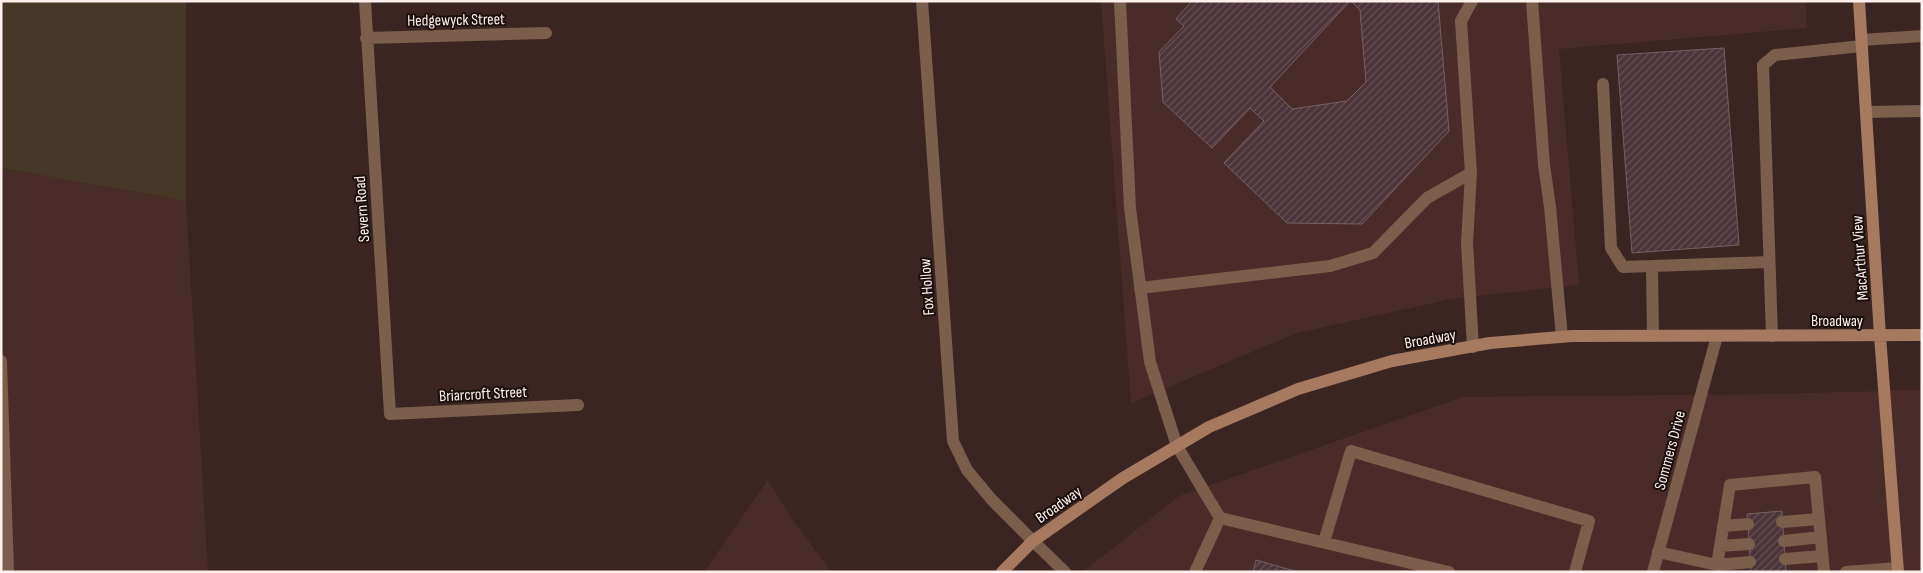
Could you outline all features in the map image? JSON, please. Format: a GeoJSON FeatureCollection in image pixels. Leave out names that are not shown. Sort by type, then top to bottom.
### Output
{"type":"FeatureCollection","features":[{"type":"Feature","properties":{"kind":"main road","name":"MacArthur View"},"geometry":{"type":"LineString","coordinates":[[1859,1],[1880,336],[1898,570]]}},
{"type":"Feature","properties":{"kind":"main road","name":"Broadway"},"geometry":{"type":"LineString","coordinates":[[1002,572],[1033,542],[1123,478],[1209,427],[1298,389],[1392,361],[1473,346],[1562,337],[1880,336],[1922,334]]}},
{"type":"Feature","properties":{"kind":"street","name":"Severn Road"},"geometry":{"type":"LineString","coordinates":[[364,1],[390,414]]}},
{"type":"Feature","properties":{"kind":"street","name":"Fox Hollow"},"geometry":{"type":"LineString","coordinates":[[922,1],[953,442],[967,470],[992,500],[1065,572]]}},
{"type":"Feature","properties":{"kind":"street"},"geometry":{"type":"LineString","coordinates":[[1120,1],[1130,208],[1140,288],[1150,362],[1177,446],[1220,518],[1449,572]]}},
{"type":"Feature","properties":{"kind":"street"},"geometry":{"type":"LineString","coordinates":[[1472,1],[1461,21],[1471,173],[1467,243],[1473,346]]}},
{"type":"Feature","properties":{"kind":"street"},"geometry":{"type":"LineString","coordinates":[[1532,1],[1544,166],[1550,207],[1562,337]]}},
{"type":"Feature","properties":{"kind":"street","name":"Hedgewyck Street"},"geometry":{"type":"LineString","coordinates":[[366,38],[546,33]]}},
{"type":"Feature","properties":{"kind":"street"},"geometry":{"type":"LineString","coordinates":[[1772,336],[1763,66],[1775,55],[1922,36]]}},
{"type":"Feature","properties":{"kind":"street"},"geometry":{"type":"LineString","coordinates":[[1603,84],[1611,248],[1623,267],[1769,262]]}},
{"type":"Feature","properties":{"kind":"street"},"geometry":{"type":"LineString","coordinates":[[1866,112],[1922,110]]}},
{"type":"Feature","properties":{"kind":"street"},"geometry":{"type":"LineString","coordinates":[[1140,288],[1330,266],[1373,253],[1427,198],[1471,173]]}},
{"type":"Feature","properties":{"kind":"street"},"geometry":{"type":"LineString","coordinates":[[1652,266],[1653,336]]}},
{"type":"Feature","properties":{"kind":"street","name":"Sommers Drive"},"geometry":{"type":"LineString","coordinates":[[1653,572],[1717,336]]}},
{"type":"Feature","properties":{"kind":"street"},"geometry":{"type":"LineString","coordinates":[[1,361],[8,572]]}},
{"type":"Feature","properties":{"kind":"street","name":"Briarcroft Street"},"geometry":{"type":"LineString","coordinates":[[390,414],[578,405]]}},
{"type":"Feature","properties":{"kind":"street"},"geometry":{"type":"LineString","coordinates":[[1324,542],[1351,450],[1589,521],[1574,572]]}},
{"type":"Feature","properties":{"kind":"street"},"geometry":{"type":"LineString","coordinates":[[1720,568],[1720,546],[1730,485],[1815,477],[1824,572]]}},
{"type":"Feature","properties":{"kind":"street"},"geometry":{"type":"LineString","coordinates":[[1195,572],[1220,518]]}},
{"type":"Feature","properties":{"kind":"street"},"geometry":{"type":"LineString","coordinates":[[1782,522],[1819,519]]}},
{"type":"Feature","properties":{"kind":"street"},"geometry":{"type":"LineString","coordinates":[[1723,526],[1748,524]]}},
{"type":"Feature","properties":{"kind":"street"},"geometry":{"type":"LineString","coordinates":[[1784,541],[1821,537]]}},
{"type":"Feature","properties":{"kind":"street"},"geometry":{"type":"LineString","coordinates":[[1720,546],[1749,544]]}},
{"type":"Feature","properties":{"kind":"street"},"geometry":{"type":"LineString","coordinates":[[1658,552],[1720,568],[1750,562]]}},
{"type":"Feature","properties":{"kind":"street"},"geometry":{"type":"LineString","coordinates":[[1785,559],[1822,556]]}},
{"type":"Feature","properties":{"kind":"street"},"geometry":{"type":"LineString","coordinates":[[1846,572],[1898,570]]}},
{"type":"Feature","properties":{"kind":"shaded area"},"geometry":{"type":"Polygon","coordinates":[[[1,1],[186,1],[186,201],[1,168],[1,1]]]}},
{"type":"Feature","properties":{"kind":"shaded area"},"geometry":{"type":"Polygon","coordinates":[[[1101,1],[1806,1],[1807,28],[1559,49],[1579,285],[1451,299],[1297,333],[1131,403],[1101,1]]]}},
{"type":"Feature","properties":{"kind":"shaded area"},"geometry":{"type":"Polygon","coordinates":[[[1,168],[186,201],[208,572],[1,572],[1,168]]]}},
{"type":"Feature","properties":{"kind":"shaded area"},"geometry":{"type":"Polygon","coordinates":[[[1922,390],[1922,572],[1083,572],[1179,496],[1463,397],[1767,394],[1922,390]]]}},
{"type":"Feature","properties":{"kind":"shaded area"},"geometry":{"type":"Polygon","coordinates":[[[768,480],[790,516],[831,572],[704,572],[768,480]]]}},
{"type":"Feature","properties":{"kind":"building"},"geometry":{"type":"Polygon","coordinates":[[[1192,1],[1350,1],[1270,87],[1292,109],[1347,101],[1366,82],[1360,10],[1351,1],[1438,1],[1449,131],[1362,224],[1287,223],[1224,163],[1264,121],[1250,108],[1212,148],[1163,102],[1159,52],[1184,26],[1176,19],[1192,1]]]}},
{"type":"Feature","properties":{"kind":"building"},"geometry":{"type":"Polygon","coordinates":[[[1724,48],[1739,245],[1632,253],[1617,55],[1724,48]]]}},
{"type":"Feature","properties":{"kind":"building"},"geometry":{"type":"Polygon","coordinates":[[[1782,511],[1786,572],[1751,572],[1747,514],[1782,511]]]}},
{"type":"Feature","properties":{"kind":"building"},"geometry":{"type":"Polygon","coordinates":[[[1256,560],[1298,572],[1253,572],[1256,560]]]}}]}
